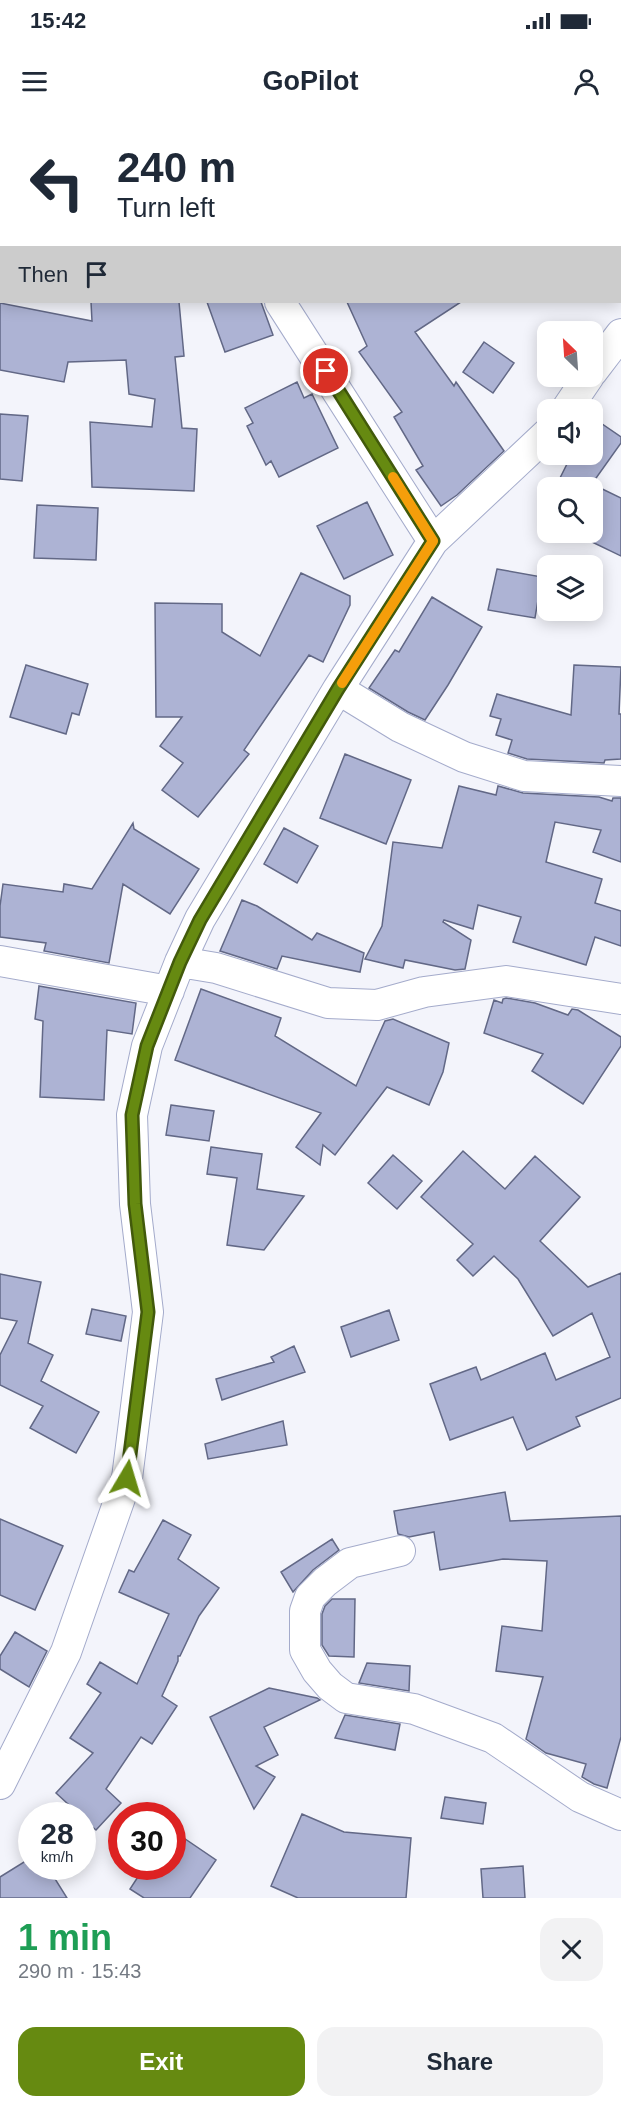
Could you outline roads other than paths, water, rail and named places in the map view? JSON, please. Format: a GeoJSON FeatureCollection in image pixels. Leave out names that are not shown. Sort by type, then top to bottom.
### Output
{"type":"FeatureCollection","features":[{"type":"Feature","properties":{"kind":"street"},"geometry":{"type":"LineString","coordinates":[[281,303],[433,541]]}},
{"type":"Feature","properties":{"kind":"street"},"geometry":{"type":"LineString","coordinates":[[603,358],[621,334]]}},
{"type":"Feature","properties":{"kind":"street"},"geometry":{"type":"LineString","coordinates":[[0,1784],[66,1652],[127,1478],[148,1312],[135,1204],[132,1115],[147,1046],[180,962],[200,920],[338,689],[433,541],[537,443]]}},
{"type":"Feature","properties":{"kind":"street"},"geometry":{"type":"LineString","coordinates":[[338,689],[400,727],[464,757],[524,776],[621,781]]}},
{"type":"Feature","properties":{"kind":"street"},"geometry":{"type":"LineString","coordinates":[[0,961],[169,992]]}},
{"type":"Feature","properties":{"kind":"street"},"geometry":{"type":"LineString","coordinates":[[180,962],[216,968],[328,1003],[377,1005],[424,992],[506,981],[621,999]]}},
{"type":"Feature","properties":{"kind":"street"},"geometry":{"type":"LineString","coordinates":[[400,1551],[350,1563],[310,1597],[306,1611],[305,1650],[317,1671],[330,1686],[346,1698],[414,1709],[493,1738],[580,1797],[621,1815]]}}]}
